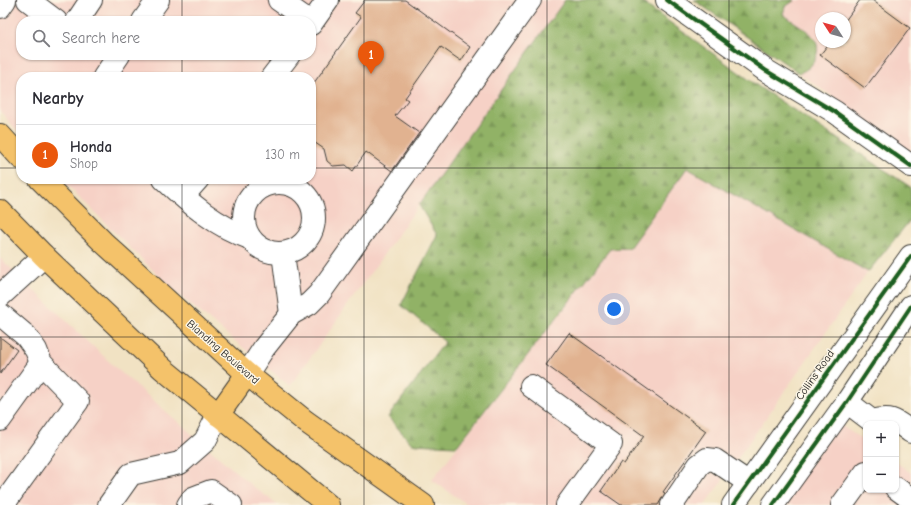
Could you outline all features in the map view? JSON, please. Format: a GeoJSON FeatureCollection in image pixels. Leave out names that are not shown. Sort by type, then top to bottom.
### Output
{"type":"FeatureCollection","features":[{"type":"Feature","properties":{"kind":"main road"},"geometry":{"type":"LineString","coordinates":[[0,135],[16,153]]}},
{"type":"Feature","properties":{"kind":"main road","name":"Blanding Boulevard"},"geometry":{"type":"LineString","coordinates":[[45,184],[103,242],[247,374],[305,420],[423,505]]}},
{"type":"Feature","properties":{"kind":"main road"},"geometry":{"type":"LineString","coordinates":[[0,211],[44,256],[163,369],[328,505]]}},
{"type":"Feature","properties":{"kind":"main road"},"geometry":{"type":"LineString","coordinates":[[218,415],[247,374]]}},
{"type":"Feature","properties":{"kind":"street"},"geometry":{"type":"LineString","coordinates":[[0,7],[5,0]]}},
{"type":"Feature","properties":{"kind":"street"},"geometry":{"type":"LineString","coordinates":[[28,0],[49,16]]}},
{"type":"Feature","properties":{"kind":"street"},"geometry":{"type":"LineString","coordinates":[[80,16],[91,0]]}},
{"type":"Feature","properties":{"kind":"street"},"geometry":{"type":"LineString","coordinates":[[147,16],[158,0]]}},
{"type":"Feature","properties":{"kind":"street"},"geometry":{"type":"LineString","coordinates":[[279,0],[301,16]]}},
{"type":"Feature","properties":{"kind":"street"},"geometry":{"type":"LineString","coordinates":[[316,16],[328,0]]}},
{"type":"Feature","properties":{"kind":"street"},"geometry":{"type":"LineString","coordinates":[[247,374],[264,348],[291,314],[309,304],[319,294],[530,0]]}},
{"type":"Feature","properties":{"kind":"street"},"geometry":{"type":"LineString","coordinates":[[667,0],[765,70],[835,112],[911,166]]}},
{"type":"Feature","properties":{"kind":"street"},"geometry":{"type":"LineString","coordinates":[[107,72],[116,60]]}},
{"type":"Feature","properties":{"kind":"street"},"geometry":{"type":"LineString","coordinates":[[276,72],[285,60]]}},
{"type":"Feature","properties":{"kind":"street"},"geometry":{"type":"LineString","coordinates":[[170,184],[213,220],[250,238]]}},
{"type":"Feature","properties":{"kind":"street"},"geometry":{"type":"LineString","coordinates":[[183,196],[194,184]]}},
{"type":"Feature","properties":{"kind":"street"},"geometry":{"type":"LineString","coordinates":[[269,184],[256,191],[245,207],[245,229],[250,238],[258,246],[267,251],[283,253],[297,248],[305,242],[311,234],[314,224],[312,204],[307,196],[292,185],[287,184]]}},
{"type":"Feature","properties":{"kind":"street"},"geometry":{"type":"LineString","coordinates":[[283,253],[291,314]]}},
{"type":"Feature","properties":{"kind":"street"},"geometry":{"type":"LineString","coordinates":[[0,296],[44,256]]}},
{"type":"Feature","properties":{"kind":"street","name":"Collins Road"},"geometry":{"type":"LineString","coordinates":[[734,505],[911,256]]}},
{"type":"Feature","properties":{"kind":"street"},"geometry":{"type":"LineString","coordinates":[[773,505],[847,402],[911,306]]}},
{"type":"Feature","properties":{"kind":"street"},"geometry":{"type":"LineString","coordinates":[[0,314],[26,336],[36,350],[41,363],[78,401],[3,505]]}},
{"type":"Feature","properties":{"kind":"street"},"geometry":{"type":"LineString","coordinates":[[0,420],[41,363]]}},
{"type":"Feature","properties":{"kind":"street"},"geometry":{"type":"LineString","coordinates":[[530,386],[611,444],[577,501]]}},
{"type":"Feature","properties":{"kind":"street"},"geometry":{"type":"LineString","coordinates":[[847,402],[871,421]]}},
{"type":"Feature","properties":{"kind":"street"},"geometry":{"type":"LineString","coordinates":[[109,505],[131,474],[180,463],[205,441],[218,415]]}},
{"type":"Feature","properties":{"kind":"street"},"geometry":{"type":"LineString","coordinates":[[878,421],[886,418],[895,421]]}},
{"type":"Feature","properties":{"kind":"street"},"geometry":{"type":"LineString","coordinates":[[899,424],[911,432]]}},
{"type":"Feature","properties":{"kind":"street"},"geometry":{"type":"LineString","coordinates":[[672,505],[700,465],[707,459],[715,460],[749,483]]}},
{"type":"Feature","properties":{"kind":"street"},"geometry":{"type":"LineString","coordinates":[[842,505],[863,476]]}},
{"type":"Feature","properties":{"kind":"street"},"geometry":{"type":"LineString","coordinates":[[899,490],[911,499]]}},
{"type":"Feature","properties":{"kind":"street"},"geometry":{"type":"LineString","coordinates":[[188,505],[193,498],[211,491],[231,505]]}},
{"type":"Feature","properties":{"kind":"shaded area"},"geometry":{"type":"Polygon","coordinates":[[[0,0],[565,0],[290,386],[173,290],[66,184],[316,184],[316,72],[16,72],[16,129],[0,111],[0,0]]]}},
{"type":"Feature","properties":{"kind":"shaded area"},"geometry":{"type":"Polygon","coordinates":[[[795,0],[911,0],[911,152],[799,73],[807,70],[817,54],[818,48],[851,48],[851,12],[815,12],[815,38],[783,15],[783,10],[795,0]]]}},
{"type":"Feature","properties":{"kind":"shaded area"},"geometry":{"type":"Polygon","coordinates":[[[687,168],[868,272],[705,505],[468,505],[432,480],[610,249],[629,248],[687,168]]]}},
{"type":"Feature","properties":{"kind":"shaded area"},"geometry":{"type":"Polygon","coordinates":[[[0,258],[117,369],[251,485],[278,505],[0,505],[0,258]]]}},
{"type":"Feature","properties":{"kind":"shaded area"},"geometry":{"type":"Polygon","coordinates":[[[839,424],[863,440],[863,493],[899,493],[899,464],[911,473],[911,505],[781,505],[839,424]]]}},
{"type":"Feature","properties":{"kind":"green space"},"geometry":{"type":"Polygon","coordinates":[[[565,0],[639,0],[759,87],[909,186],[911,191],[911,219],[868,272],[687,168],[629,248],[610,249],[457,446],[412,444],[388,417],[445,342],[401,305],[437,235],[419,205],[565,0]]]}},
{"type":"Feature","properties":{"kind":"green space"},"geometry":{"type":"Polygon","coordinates":[[[694,0],[795,0],[785,7],[783,14],[814,38],[815,48],[817,48],[815,59],[812,64],[804,71],[799,73],[694,0]]]}},
{"type":"Feature","properties":{"kind":"building"},"geometry":{"type":"Polygon","coordinates":[[[365,0],[405,0],[470,47],[461,61],[441,47],[405,98],[408,100],[395,116],[419,133],[392,171],[366,152],[353,171],[346,165],[333,166],[327,161],[324,149],[316,143],[316,80],[361,17],[355,13],[365,0]]]}},
{"type":"Feature","properties":{"kind":"building"},"geometry":{"type":"Polygon","coordinates":[[[860,0],[872,0],[910,28],[865,88],[820,55],[825,48],[851,48],[851,13],[860,0]]]}},
{"type":"Feature","properties":{"kind":"building"},"geometry":{"type":"Polygon","coordinates":[[[569,333],[706,431],[663,492],[665,493],[658,505],[621,505],[601,491],[621,462],[624,464],[644,436],[546,365],[569,333]]]}},
{"type":"Feature","properties":{"kind":"building"},"geometry":{"type":"Polygon","coordinates":[[[0,337],[17,350],[0,374],[0,337]]]}},
{"type":"Feature","properties":{"kind":"cycle path"},"geometry":{"type":"LineString","coordinates":[[667,0],[765,70],[835,112],[911,166]]}},
{"type":"Feature","properties":{"kind":"cycle path"},"geometry":{"type":"LineString","coordinates":[[733,505],[911,256]]}},
{"type":"Feature","properties":{"kind":"cycle path"},"geometry":{"type":"LineString","coordinates":[[773,505],[847,402],[911,306]]}},
{"type":"Feature","properties":{"kind":"place","name":"Honda"},"geometry":{"type":"Point","coordinates":[371,74]}}]}
